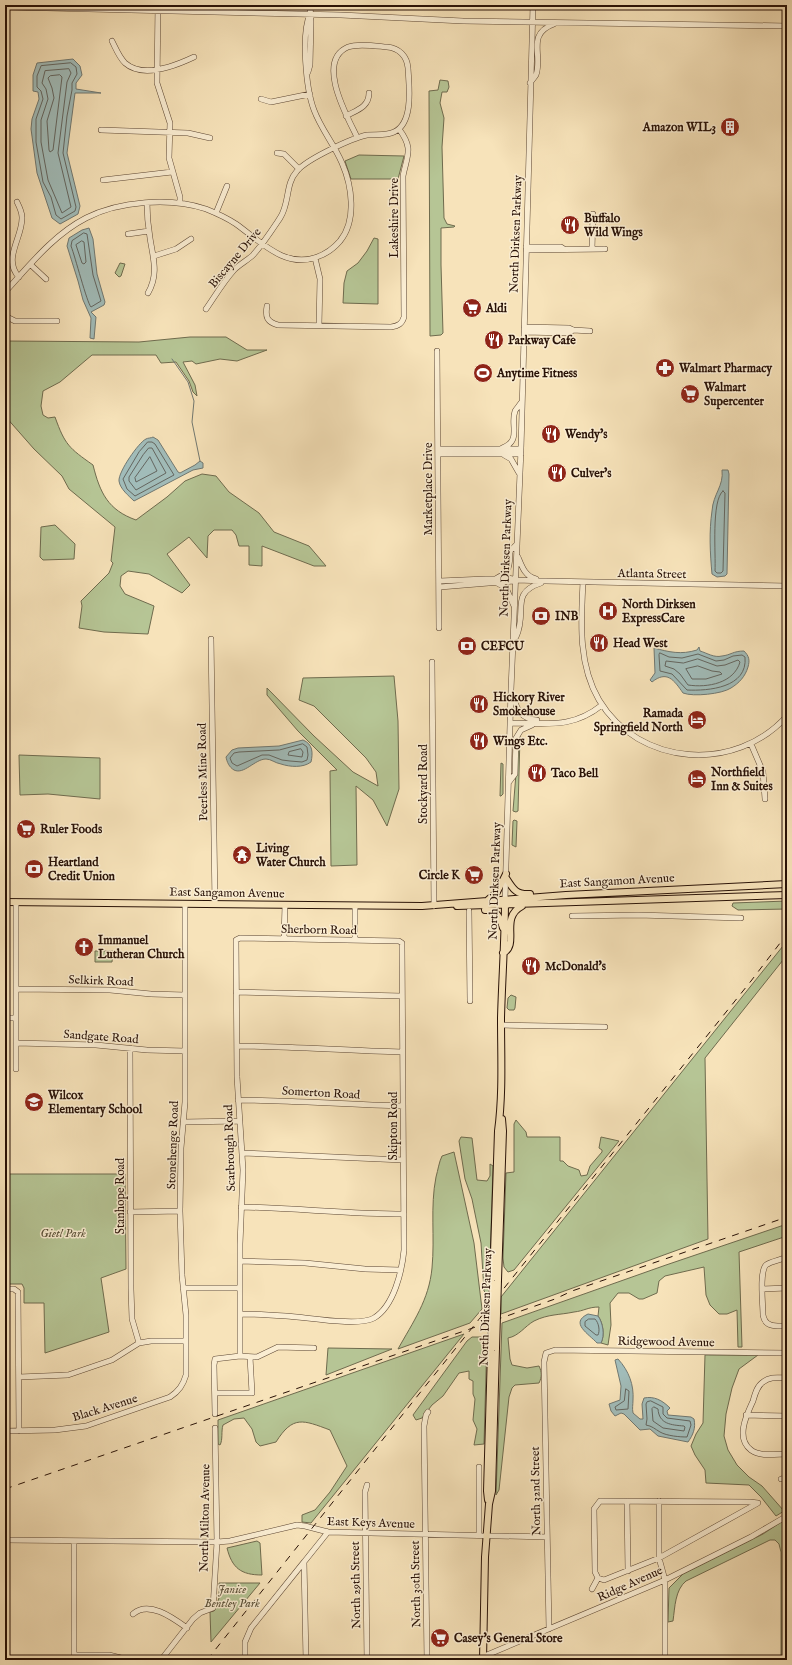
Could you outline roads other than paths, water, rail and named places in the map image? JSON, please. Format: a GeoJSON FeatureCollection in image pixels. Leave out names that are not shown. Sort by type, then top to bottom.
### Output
{"type":"FeatureCollection","features":[{"type":"Feature","properties":{"kind":"main road"},"geometry":{"type":"LineString","coordinates":[[506,876],[513,889],[520,894],[552,892],[566,895]]}},
{"type":"Feature","properties":{"kind":"main road"},"geometry":{"type":"LineString","coordinates":[[488,900],[497,892],[506,876]]}},
{"type":"Feature","properties":{"kind":"main road","name":"East Sangamon Avenue"},"geometry":{"type":"LineString","coordinates":[[448,905],[462,907],[566,895],[787,884]]}},
{"type":"Feature","properties":{"kind":"main road","name":"East Sangamon Avenue"},"geometry":{"type":"LineString","coordinates":[[5,902],[434,906],[488,900],[523,905],[787,895]]}},
{"type":"Feature","properties":{"kind":"main road","name":"North Dirksen Parkway"},"geometry":{"type":"LineString","coordinates":[[483,1658],[484,1577],[489,1504],[486,1490],[494,1350],[498,1131],[501,1111],[501,1025],[505,902]]}},
{"type":"Feature","properties":{"kind":"main road"},"geometry":{"type":"LineString","coordinates":[[503,953],[510,946],[511,917],[515,910],[523,905]]}},
{"type":"Feature","properties":{"kind":"main road"},"geometry":{"type":"LineString","coordinates":[[462,907],[469,910],[492,910],[500,919],[504,932]]}},
{"type":"Feature","properties":{"kind":"street"},"geometry":{"type":"LineString","coordinates":[[5,292],[55,240],[87,218],[112,208],[147,203],[180,203],[196,206],[216,213],[235,224],[277,254],[292,259],[315,258],[330,250],[338,243],[347,228],[350,217],[351,201],[348,180],[342,162],[318,119],[310,94],[308,72],[310,65],[310,5]]}},
{"type":"Feature","properties":{"kind":"street","name":"North Dirksen Parkway"},"geometry":{"type":"LineString","coordinates":[[505,902],[511,690],[516,609],[521,452],[521,403],[532,5]]}},
{"type":"Feature","properties":{"kind":"street"},"geometry":{"type":"LineString","coordinates":[[5,7],[158,8],[440,20],[787,26]]}},
{"type":"Feature","properties":{"kind":"street"},"geometry":{"type":"LineString","coordinates":[[158,8],[157,83],[169,116],[169,158],[180,197],[180,203]]}},
{"type":"Feature","properties":{"kind":"street"},"geometry":{"type":"LineString","coordinates":[[530,83],[536,75],[539,34],[544,28],[558,23]]}},
{"type":"Feature","properties":{"kind":"street"},"geometry":{"type":"LineString","coordinates":[[112,41],[121,58],[131,67],[137,69],[156,70],[184,62],[194,57]]}},
{"type":"Feature","properties":{"kind":"street"},"geometry":{"type":"LineString","coordinates":[[277,153],[284,154],[299,169],[334,148],[357,137],[389,134],[399,129],[406,120],[409,108],[408,66],[404,52],[386,47],[356,46],[341,50],[336,60],[335,73],[339,98],[357,137]]}},
{"type":"Feature","properties":{"kind":"street"},"geometry":{"type":"LineString","coordinates":[[346,116],[365,105],[369,93]]}},
{"type":"Feature","properties":{"kind":"street"},"geometry":{"type":"LineString","coordinates":[[261,99],[270,102],[310,94]]}},
{"type":"Feature","properties":{"kind":"street","name":"Lakeshire Drive"},"geometry":{"type":"LineString","coordinates":[[319,326],[391,327],[400,324],[404,317],[403,176],[408,159],[408,149],[405,137],[399,129]]}},
{"type":"Feature","properties":{"kind":"street"},"geometry":{"type":"LineString","coordinates":[[101,130],[188,133],[210,138]]}},
{"type":"Feature","properties":{"kind":"street","name":"Biscayne Drive"},"geometry":{"type":"LineString","coordinates":[[206,309],[234,270],[253,255],[284,211],[290,183],[299,169]]}},
{"type":"Feature","properties":{"kind":"street"},"geometry":{"type":"LineString","coordinates":[[103,180],[172,172]]}},
{"type":"Feature","properties":{"kind":"street"},"geometry":{"type":"LineString","coordinates":[[216,213],[227,186]]}},
{"type":"Feature","properties":{"kind":"street"},"geometry":{"type":"LineString","coordinates":[[17,202],[22,220],[12,262],[13,270],[19,277]]}},
{"type":"Feature","properties":{"kind":"street"},"geometry":{"type":"LineString","coordinates":[[147,203],[149,231],[154,256],[154,280],[148,293]]}},
{"type":"Feature","properties":{"kind":"street"},"geometry":{"type":"LineString","coordinates":[[592,249],[593,214]]}},
{"type":"Feature","properties":{"kind":"street"},"geometry":{"type":"LineString","coordinates":[[128,234],[149,231]]}},
{"type":"Feature","properties":{"kind":"street"},"geometry":{"type":"LineString","coordinates":[[154,256],[176,249],[191,239]]}},
{"type":"Feature","properties":{"kind":"street"},"geometry":{"type":"LineString","coordinates":[[526,248],[561,251],[565,249],[605,250]]}},
{"type":"Feature","properties":{"kind":"street"},"geometry":{"type":"LineString","coordinates":[[266,306],[266,317],[271,323],[278,325],[319,326],[320,279],[315,258]]}},
{"type":"Feature","properties":{"kind":"street"},"geometry":{"type":"LineString","coordinates":[[30,265],[46,279]]}},
{"type":"Feature","properties":{"kind":"street"},"geometry":{"type":"LineString","coordinates":[[5,316],[10,321],[57,321]]}},
{"type":"Feature","properties":{"kind":"street"},"geometry":{"type":"LineString","coordinates":[[524,330],[569,333],[573,330],[590,331]]}},
{"type":"Feature","properties":{"kind":"street","name":"Marketplace Drive"},"geometry":{"type":"LineString","coordinates":[[436,351],[440,584],[439,628]]}},
{"type":"Feature","properties":{"kind":"street"},"geometry":{"type":"LineString","coordinates":[[500,452],[510,445],[514,438],[515,411],[521,403]]}},
{"type":"Feature","properties":{"kind":"street"},"geometry":{"type":"LineString","coordinates":[[438,451],[521,452]]}},
{"type":"Feature","properties":{"kind":"street"},"geometry":{"type":"LineString","coordinates":[[500,452],[511,459],[520,475]]}},
{"type":"Feature","properties":{"kind":"street"},"geometry":{"type":"LineString","coordinates":[[516,609],[506,588],[496,581],[508,570],[510,565],[510,551],[517,544]]}},
{"type":"Feature","properties":{"kind":"street"},"geometry":{"type":"LineString","coordinates":[[517,555],[523,570],[530,577],[553,582]]}},
{"type":"Feature","properties":{"kind":"street","name":"Atlanta Street"},"geometry":{"type":"LineString","coordinates":[[440,584],[496,581],[508,578],[516,580],[553,582],[787,586]]}},
{"type":"Feature","properties":{"kind":"street"},"geometry":{"type":"LineString","coordinates":[[514,639],[520,627],[522,595],[525,590],[546,581]]}},
{"type":"Feature","properties":{"kind":"street"},"geometry":{"type":"LineString","coordinates":[[583,582],[582,651],[589,678],[602,705],[616,721],[633,735],[653,746],[675,753],[708,755],[732,751],[750,744],[771,731],[787,716]]}},
{"type":"Feature","properties":{"kind":"street","name":"Peerless Mine Road"},"geometry":{"type":"LineString","coordinates":[[211,639],[215,904]]}},
{"type":"Feature","properties":{"kind":"street","name":"Stockyard Road"},"geometry":{"type":"LineString","coordinates":[[432,662],[434,906]]}},
{"type":"Feature","properties":{"kind":"street"},"geometry":{"type":"LineString","coordinates":[[511,690],[516,706],[522,716],[529,720],[553,723]]}},
{"type":"Feature","properties":{"kind":"street"},"geometry":{"type":"LineString","coordinates":[[511,723],[565,723],[577,720],[602,705]]}},
{"type":"Feature","properties":{"kind":"street"},"geometry":{"type":"LineString","coordinates":[[509,782],[515,774],[516,738],[524,728],[535,723]]}},
{"type":"Feature","properties":{"kind":"street"},"geometry":{"type":"LineString","coordinates":[[750,744],[763,772],[765,799]]}},
{"type":"Feature","properties":{"kind":"street"},"geometry":{"type":"LineString","coordinates":[[16,902],[16,1069]]}},
{"type":"Feature","properties":{"kind":"street","name":"Stonehenge Road"},"geometry":{"type":"LineString","coordinates":[[181,1387],[186,1375],[186,1315],[181,1260],[180,1212],[180,1148],[183,1122],[185,1051],[185,904]]}},
{"type":"Feature","properties":{"kind":"street"},"geometry":{"type":"LineString","coordinates":[[284,939],[285,905]]}},
{"type":"Feature","properties":{"kind":"street"},"geometry":{"type":"LineString","coordinates":[[354,940],[355,906]]}},
{"type":"Feature","properties":{"kind":"street"},"geometry":{"type":"LineString","coordinates":[[469,910],[470,1000]]}},
{"type":"Feature","properties":{"kind":"street"},"geometry":{"type":"LineString","coordinates":[[572,916],[622,915],[741,918]]}},
{"type":"Feature","properties":{"kind":"street","name":"Sherborn Road"},"geometry":{"type":"LineString","coordinates":[[237,939],[400,942]]}},
{"type":"Feature","properties":{"kind":"street","name":"Scarbrough Road"},"geometry":{"type":"LineString","coordinates":[[237,939],[236,992],[238,1100],[242,1153],[240,1356]]}},
{"type":"Feature","properties":{"kind":"street","name":"Skipton Road"},"geometry":{"type":"LineString","coordinates":[[240,1314],[362,1321],[374,1318],[386,1306],[394,1290],[404,1250],[402,947],[400,942]]}},
{"type":"Feature","properties":{"kind":"street","name":"Selkirk Road"},"geometry":{"type":"LineString","coordinates":[[16,989],[110,990],[151,994],[185,995]]}},
{"type":"Feature","properties":{"kind":"street"},"geometry":{"type":"LineString","coordinates":[[236,992],[402,996]]}},
{"type":"Feature","properties":{"kind":"street"},"geometry":{"type":"LineString","coordinates":[[5,1018],[16,1018]]}},
{"type":"Feature","properties":{"kind":"street"},"geometry":{"type":"LineString","coordinates":[[501,1025],[605,1027]]}},
{"type":"Feature","properties":{"kind":"street","name":"Sandgate Road"},"geometry":{"type":"LineString","coordinates":[[16,1043],[96,1045],[185,1051]]}},
{"type":"Feature","properties":{"kind":"street"},"geometry":{"type":"LineString","coordinates":[[237,1046],[402,1052]]}},
{"type":"Feature","properties":{"kind":"street","name":"Stanhope Road"},"geometry":{"type":"LineString","coordinates":[[130,1048],[130,1212],[132,1319],[140,1343]]}},
{"type":"Feature","properties":{"kind":"street","name":"Somerton Road"},"geometry":{"type":"LineString","coordinates":[[238,1100],[306,1101],[351,1105],[403,1106]]}},
{"type":"Feature","properties":{"kind":"street"},"geometry":{"type":"LineString","coordinates":[[183,1122],[240,1121]]}},
{"type":"Feature","properties":{"kind":"street"},"geometry":{"type":"LineString","coordinates":[[242,1153],[403,1160]]}},
{"type":"Feature","properties":{"kind":"street"},"geometry":{"type":"LineString","coordinates":[[241,1207],[293,1208],[352,1213],[404,1214]]}},
{"type":"Feature","properties":{"kind":"street"},"geometry":{"type":"LineString","coordinates":[[130,1212],[180,1212]]}},
{"type":"Feature","properties":{"kind":"street"},"geometry":{"type":"LineString","coordinates":[[787,1257],[770,1263],[765,1267],[762,1274],[764,1320],[772,1326],[787,1326]]}},
{"type":"Feature","properties":{"kind":"street"},"geometry":{"type":"LineString","coordinates":[[240,1260],[305,1262],[364,1269],[400,1270]]}},
{"type":"Feature","properties":{"kind":"street"},"geometry":{"type":"LineString","coordinates":[[183,1288],[240,1288]]}},
{"type":"Feature","properties":{"kind":"street"},"geometry":{"type":"LineString","coordinates":[[762,1289],[787,1288]]}},
{"type":"Feature","properties":{"kind":"street"},"geometry":{"type":"LineString","coordinates":[[5,1289],[17,1290],[19,1431]]}},
{"type":"Feature","properties":{"kind":"street"},"geometry":{"type":"LineString","coordinates":[[19,1377],[58,1376],[79,1372],[112,1360],[140,1343],[151,1341],[186,1341]]}},
{"type":"Feature","properties":{"kind":"street"},"geometry":{"type":"LineString","coordinates":[[215,1414],[215,1360],[240,1356],[262,1356],[278,1347],[314,1348]]}},
{"type":"Feature","properties":{"kind":"street","name":"Ridgewood Avenue"},"geometry":{"type":"LineString","coordinates":[[546,1353],[555,1350],[787,1354]]}},
{"type":"Feature","properties":{"kind":"street","name":"North 32nd Street"},"geometry":{"type":"LineString","coordinates":[[546,1353],[544,1362],[549,1628]]}},
{"type":"Feature","properties":{"kind":"street"},"geometry":{"type":"LineString","coordinates":[[215,1393],[252,1393],[250,1357]]}},
{"type":"Feature","properties":{"kind":"street"},"geometry":{"type":"LineString","coordinates":[[787,1378],[771,1378],[764,1381],[758,1389],[744,1421],[744,1437],[747,1446],[751,1451],[761,1454],[787,1454]]}},
{"type":"Feature","properties":{"kind":"street","name":"Black Avenue"},"geometry":{"type":"LineString","coordinates":[[5,1431],[55,1430],[86,1426],[170,1397],[181,1387]]}},
{"type":"Feature","properties":{"kind":"street","name":"North 30th Street"},"geometry":{"type":"LineString","coordinates":[[427,1660],[424,1426],[428,1412]]}},
{"type":"Feature","properties":{"kind":"street"},"geometry":{"type":"LineString","coordinates":[[746,1415],[787,1416]]}},
{"type":"Feature","properties":{"kind":"street","name":"North Milton Avenue"},"geometry":{"type":"LineString","coordinates":[[187,1628],[200,1613],[213,1608],[217,1542],[216,1428]]}},
{"type":"Feature","properties":{"kind":"street"},"geometry":{"type":"LineString","coordinates":[[478,1535],[479,1467]]}},
{"type":"Feature","properties":{"kind":"street"},"geometry":{"type":"LineString","coordinates":[[781,1479],[787,1477]]}},
{"type":"Feature","properties":{"kind":"street","name":"North 29th Street"},"geometry":{"type":"LineString","coordinates":[[367,1485],[365,1492],[367,1660]]}},
{"type":"Feature","properties":{"kind":"street"},"geometry":{"type":"LineString","coordinates":[[602,1501],[627,1501],[750,1502],[758,1503],[659,1558],[604,1580],[598,1578],[595,1572],[595,1506],[602,1501]]}},
{"type":"Feature","properties":{"kind":"street"},"geometry":{"type":"LineString","coordinates":[[627,1501],[628,1571]]}},
{"type":"Feature","properties":{"kind":"street"},"geometry":{"type":"LineString","coordinates":[[659,1501],[659,1558],[665,1580],[665,1660]]}},
{"type":"Feature","properties":{"kind":"street","name":"Ridge Avenue"},"geometry":{"type":"LineString","coordinates":[[475,1660],[483,1658],[549,1628],[665,1580],[745,1540],[787,1516]]}},
{"type":"Feature","properties":{"kind":"street","name":"East Keys Avenue"},"geometry":{"type":"LineString","coordinates":[[5,1540],[217,1542],[230,1541],[297,1526],[305,1526],[328,1532],[547,1537]]}},
{"type":"Feature","properties":{"kind":"street"},"geometry":{"type":"LineString","coordinates":[[245,1660],[245,1642],[251,1628],[328,1532]]}},
{"type":"Feature","properties":{"kind":"street"},"geometry":{"type":"LineString","coordinates":[[74,1541],[74,1658],[109,1655],[129,1660]]}},
{"type":"Feature","properties":{"kind":"street"},"geometry":{"type":"LineString","coordinates":[[304,1562],[306,1660]]}},
{"type":"Feature","properties":{"kind":"street"},"geometry":{"type":"LineString","coordinates":[[592,1588],[598,1578]]}},
{"type":"Feature","properties":{"kind":"street"},"geometry":{"type":"LineString","coordinates":[[133,1614],[136,1611],[143,1610],[160,1612],[172,1617],[187,1628],[161,1660]]}},
{"type":"Feature","properties":{"kind":"water"},"geometry":{"type":"Polygon","coordinates":[[[73,59],[80,66],[82,75],[76,83],[76,89],[101,93],[75,93],[67,153],[80,206],[78,214],[60,224],[52,218],[37,173],[31,129],[32,119],[39,99],[38,92],[33,91],[33,75],[37,63],[73,59]]]}},
{"type":"Feature","properties":{"kind":"water"},"geometry":{"type":"Polygon","coordinates":[[[89,228],[93,239],[97,274],[105,302],[104,305],[91,312],[96,317],[94,339],[90,338],[91,318],[83,300],[67,246],[69,238],[82,230],[89,228]]]}},
{"type":"Feature","properties":{"kind":"water"},"geometry":{"type":"Polygon","coordinates":[[[153,437],[158,440],[178,472],[180,473],[200,461],[203,463],[203,468],[193,470],[134,501],[121,487],[119,481],[120,477],[125,465],[143,441],[153,437]]]}},
{"type":"Feature","properties":{"kind":"water"},"geometry":{"type":"Polygon","coordinates":[[[722,470],[728,470],[729,474],[727,574],[725,576],[717,577],[712,574],[710,526],[714,500],[720,486],[722,470]]]}},
{"type":"Feature","properties":{"kind":"water"},"geometry":{"type":"Polygon","coordinates":[[[699,647],[700,651],[716,656],[744,651],[749,658],[747,671],[737,684],[731,688],[721,692],[700,695],[683,693],[670,678],[657,678],[652,682],[650,680],[655,673],[654,648],[680,653],[691,652],[697,650],[699,647]]]}},
{"type":"Feature","properties":{"kind":"water"},"geometry":{"type":"Polygon","coordinates":[[[303,740],[309,744],[312,749],[311,762],[304,765],[288,766],[266,759],[258,761],[246,769],[238,771],[234,770],[228,764],[226,759],[232,750],[238,748],[279,746],[303,740]]]}},
{"type":"Feature","properties":{"kind":"water"},"geometry":{"type":"Polygon","coordinates":[[[588,1314],[598,1316],[600,1319],[603,1333],[601,1343],[597,1343],[580,1325],[580,1321],[588,1314]]]}},
{"type":"Feature","properties":{"kind":"water"},"geometry":{"type":"Polygon","coordinates":[[[618,1359],[628,1373],[632,1384],[633,1413],[640,1419],[643,1419],[642,1404],[644,1398],[655,1398],[661,1401],[670,1408],[667,1411],[668,1415],[691,1417],[694,1419],[694,1431],[688,1442],[658,1436],[650,1429],[640,1430],[624,1414],[621,1413],[615,1416],[611,1411],[609,1404],[620,1400],[621,1386],[615,1360],[618,1359]]]}},
{"type":"Feature","properties":{"kind":"waterway"},"geometry":{"type":"LineString","coordinates":[[172,359],[188,382],[194,401],[192,422],[200,461]]}},
{"type":"Feature","properties":{"kind":"railway"},"geometry":{"type":"LineString","coordinates":[[207,1660],[751,981],[787,934]]}},
{"type":"Feature","properties":{"kind":"railway"},"geometry":{"type":"LineString","coordinates":[[5,1489],[467,1330],[555,1299],[572,1291],[787,1217]]}},
{"type":"Feature","properties":{"kind":"place","name":"Amazon WIL3"},"geometry":{"type":"Point","coordinates":[730,127]}},
{"type":"Feature","properties":{"kind":"place","name":"Buffalo Wild Wings"},"geometry":{"type":"Point","coordinates":[570,225]}},
{"type":"Feature","properties":{"kind":"place","name":"Aldi"},"geometry":{"type":"Point","coordinates":[472,308]}},
{"type":"Feature","properties":{"kind":"place","name":"Parkway Cafe"},"geometry":{"type":"Point","coordinates":[494,340]}},
{"type":"Feature","properties":{"kind":"place","name":"Walmart Pharmacy"},"geometry":{"type":"Point","coordinates":[665,368]}},
{"type":"Feature","properties":{"kind":"place","name":"Anytime Fitness"},"geometry":{"type":"Point","coordinates":[483,373]}},
{"type":"Feature","properties":{"kind":"place","name":"Walmart Supercenter"},"geometry":{"type":"Point","coordinates":[690,394]}},
{"type":"Feature","properties":{"kind":"place","name":"Wendy's"},"geometry":{"type":"Point","coordinates":[551,434]}},
{"type":"Feature","properties":{"kind":"place","name":"Culver's"},"geometry":{"type":"Point","coordinates":[557,473]}},
{"type":"Feature","properties":{"kind":"place","name":"North Dirksen ExpressCare"},"geometry":{"type":"Point","coordinates":[608,611]}},
{"type":"Feature","properties":{"kind":"place","name":"INB"},"geometry":{"type":"Point","coordinates":[541,616]}},
{"type":"Feature","properties":{"kind":"place","name":"Head West"},"geometry":{"type":"Point","coordinates":[599,643]}},
{"type":"Feature","properties":{"kind":"place","name":"CEFCU"},"geometry":{"type":"Point","coordinates":[467,646]}},
{"type":"Feature","properties":{"kind":"place","name":"Hickory River Smokehouse"},"geometry":{"type":"Point","coordinates":[479,704]}},
{"type":"Feature","properties":{"kind":"place","name":"Ramada Springfield North"},"geometry":{"type":"Point","coordinates":[697,720]}},
{"type":"Feature","properties":{"kind":"place","name":"Wings Etc."},"geometry":{"type":"Point","coordinates":[479,741]}},
{"type":"Feature","properties":{"kind":"place","name":"Taco Bell"},"geometry":{"type":"Point","coordinates":[537,773]}},
{"type":"Feature","properties":{"kind":"place","name":"Northfield Inn & Suites"},"geometry":{"type":"Point","coordinates":[697,779]}},
{"type":"Feature","properties":{"kind":"place","name":"Ruler Foods"},"geometry":{"type":"Point","coordinates":[26,829]}},
{"type":"Feature","properties":{"kind":"place","name":"Living Water Church"},"geometry":{"type":"Point","coordinates":[242,855]}},
{"type":"Feature","properties":{"kind":"place","name":"Heartland Credit Union"},"geometry":{"type":"Point","coordinates":[34,869]}},
{"type":"Feature","properties":{"kind":"place","name":"Circle K"},"geometry":{"type":"Point","coordinates":[474,875]}},
{"type":"Feature","properties":{"kind":"place","name":"Immanuel Lutheran Church"},"geometry":{"type":"Point","coordinates":[84,947]}},
{"type":"Feature","properties":{"kind":"place","name":"McDonald's"},"geometry":{"type":"Point","coordinates":[531,966]}},
{"type":"Feature","properties":{"kind":"place","name":"Wilcox Elementary School"},"geometry":{"type":"Point","coordinates":[34,1102]}},
{"type":"Feature","properties":{"kind":"place","name":"Casey's General Store"},"geometry":{"type":"Point","coordinates":[440,1638]}},
{"type":"Feature","properties":{"kind":"park label","name":"Gietl Park"},"geometry":{"type":"Point","coordinates":[63,1233]}},
{"type":"Feature","properties":{"kind":"park label","name":"Janice Bentley Park"},"geometry":{"type":"Point","coordinates":[232,1596]}}]}
